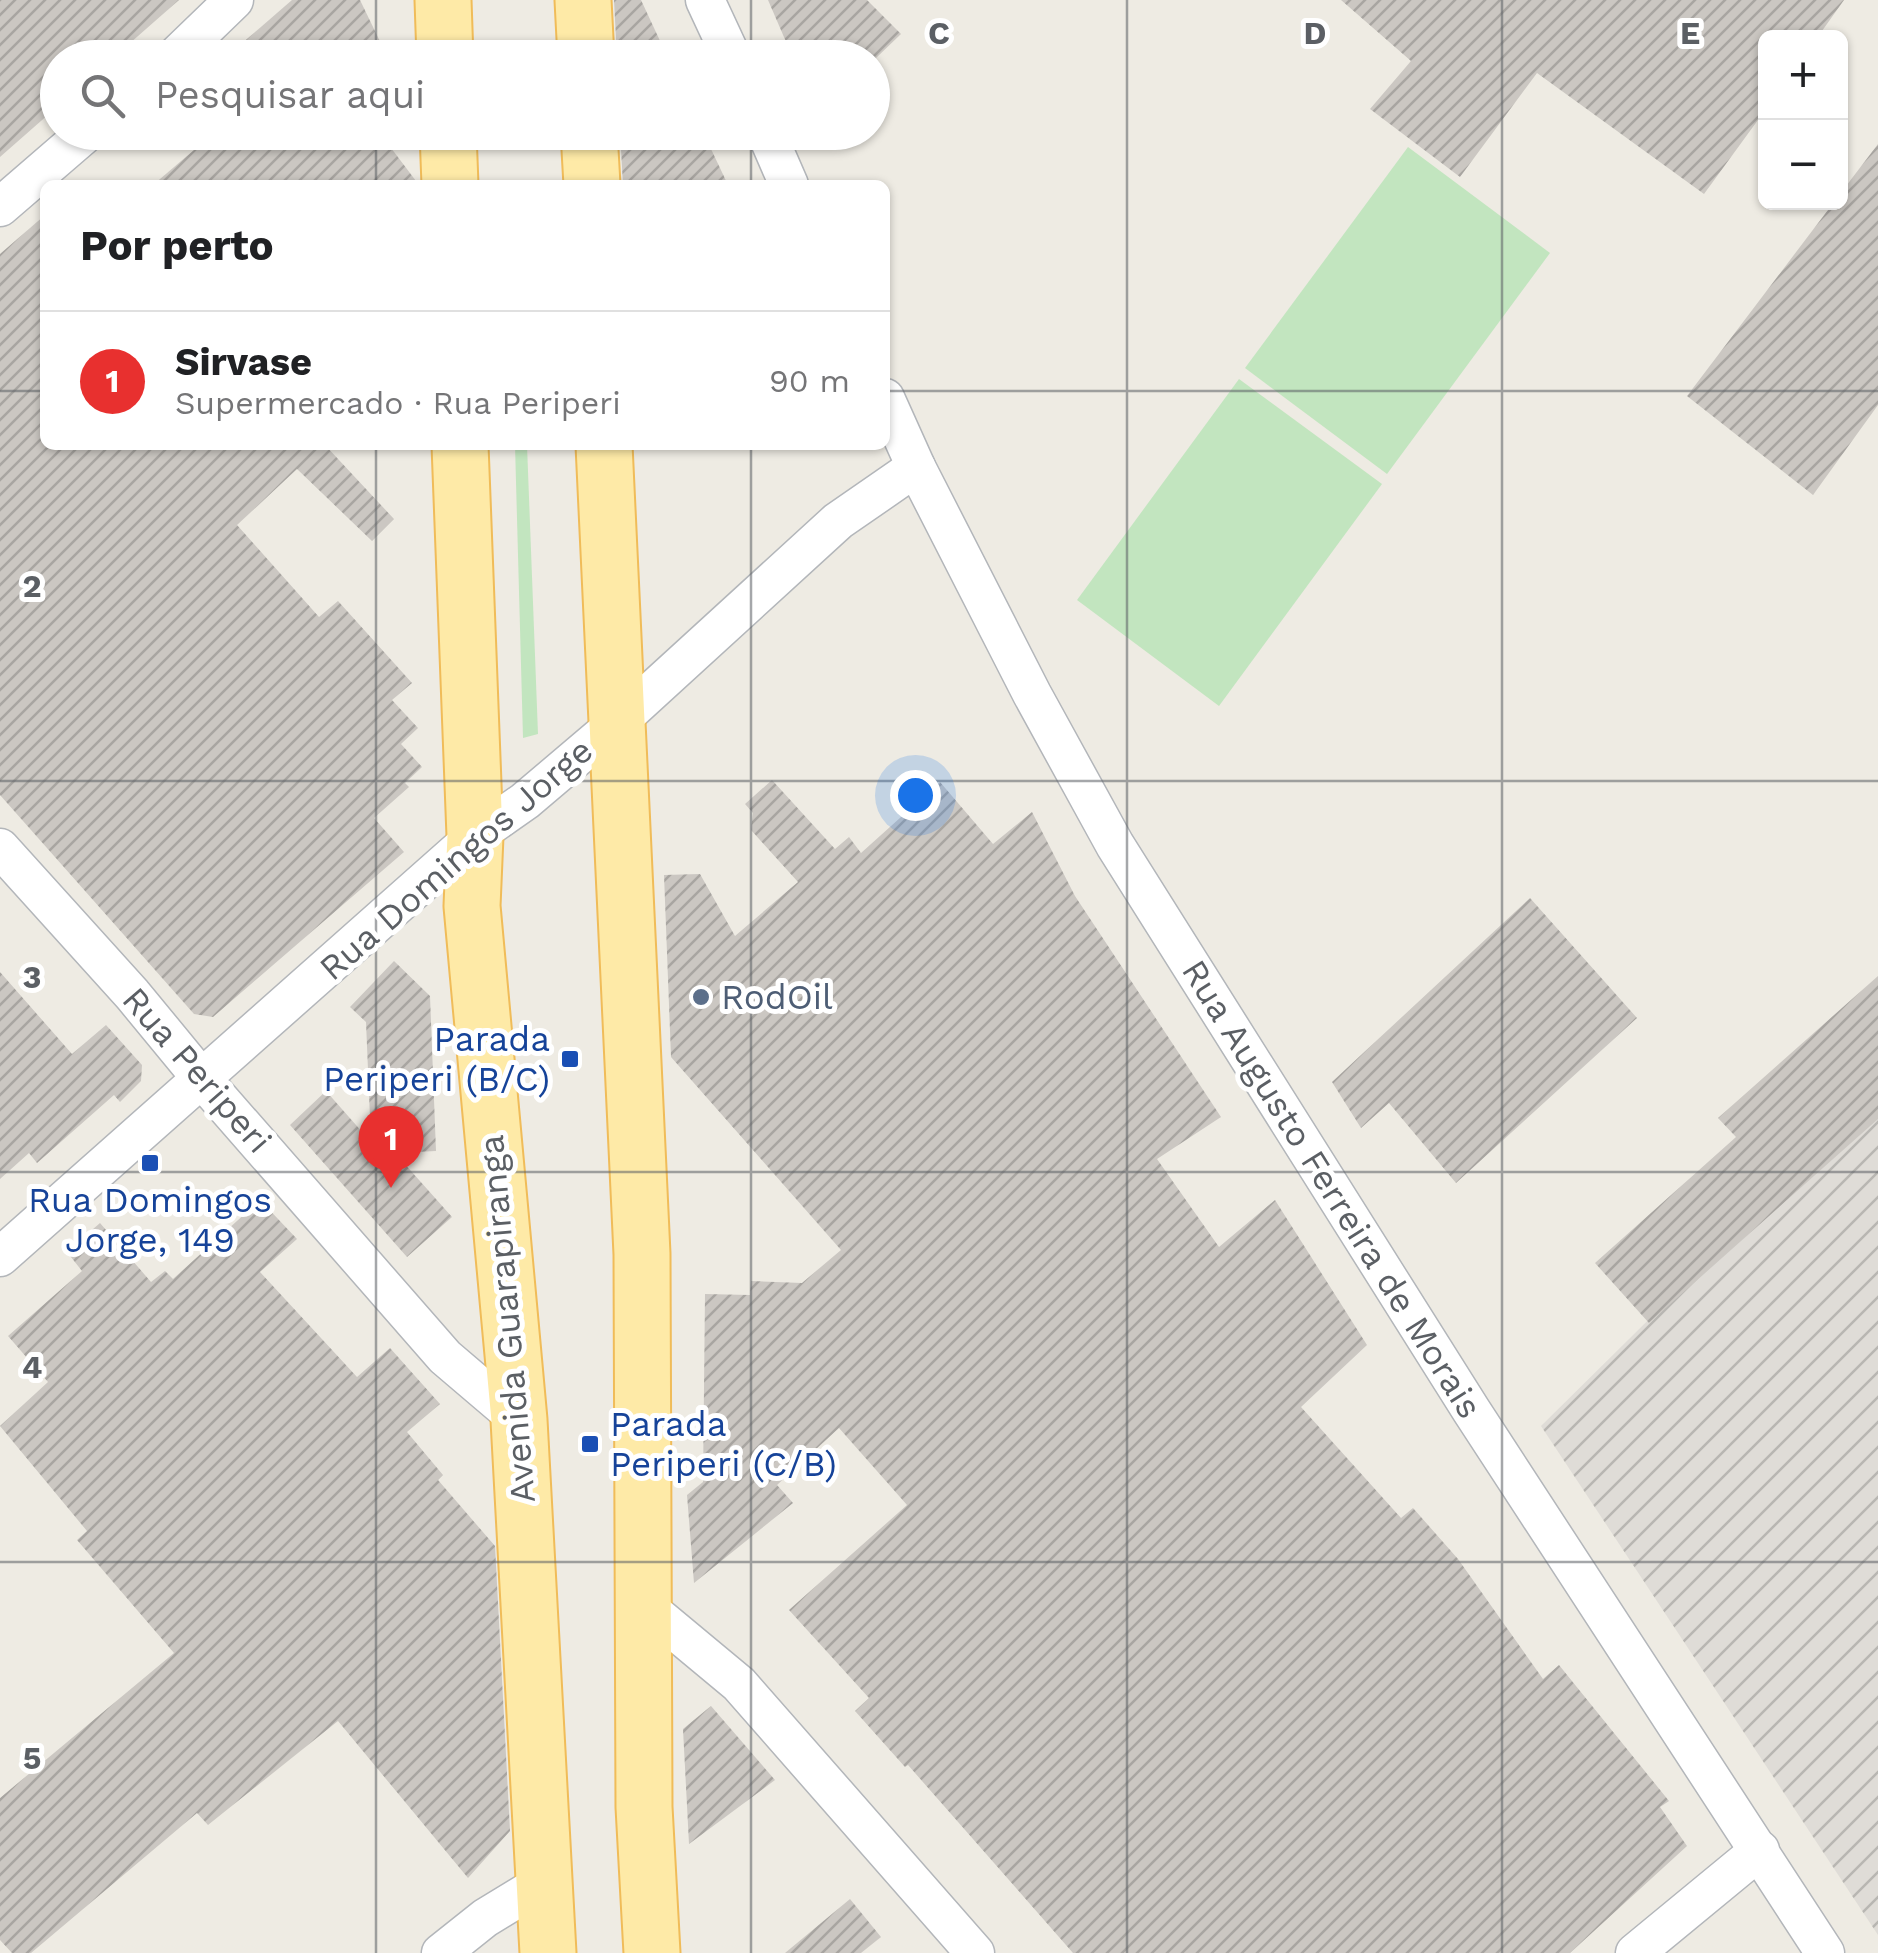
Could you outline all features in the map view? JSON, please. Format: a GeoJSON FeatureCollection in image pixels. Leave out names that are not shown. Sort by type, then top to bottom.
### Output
{"type":"FeatureCollection","features":[{"type":"Feature","properties":{"kind":"main road"},"geometry":{"type":"LineString","coordinates":[[443,0],[444,40]]}},
{"type":"Feature","properties":{"kind":"main road"},"geometry":{"type":"LineString","coordinates":[[583,0],[585,40]]}},
{"type":"Feature","properties":{"kind":"main road"},"geometry":{"type":"LineString","coordinates":[[449,150],[450,180]]}},
{"type":"Feature","properties":{"kind":"main road"},"geometry":{"type":"LineString","coordinates":[[590,150],[592,180]]}},
{"type":"Feature","properties":{"kind":"main road","name":"Avenida Guarapiranga"},"geometry":{"type":"LineString","coordinates":[[460,450],[475,836],[472,906],[519,1420],[548,1953]]}},
{"type":"Feature","properties":{"kind":"main road"},"geometry":{"type":"LineString","coordinates":[[604,450],[642,1254],[644,1807],[652,1953]]}},
{"type":"Feature","properties":{"kind":"street"},"geometry":{"type":"LineString","coordinates":[[193,40],[234,0]]}},
{"type":"Feature","properties":{"kind":"street"},"geometry":{"type":"LineString","coordinates":[[705,0],[724,40]]}},
{"type":"Feature","properties":{"kind":"street"},"geometry":{"type":"LineString","coordinates":[[0,207],[66,150]]}},
{"type":"Feature","properties":{"kind":"street"},"geometry":{"type":"LineString","coordinates":[[774,150],[788,180]]}},
{"type":"Feature","properties":{"kind":"street","name":"Rua Augusto Ferreira de Morais"},"geometry":{"type":"LineString","coordinates":[[890,409],[1032,694],[1115,845],[1471,1410],[1825,1953]]}},
{"type":"Feature","properties":{"kind":"street","name":"Rua Domingos Jorge"},"geometry":{"type":"LineString","coordinates":[[0,1257],[475,836],[525,801],[617,722],[838,521],[916,468]]}},
{"type":"Feature","properties":{"kind":"street","name":"Rua Periperi"},"geometry":{"type":"LineString","coordinates":[[0,848],[132,994],[202,1080],[445,1357],[519,1420]]}},
{"type":"Feature","properties":{"kind":"street"},"geometry":{"type":"LineString","coordinates":[[644,1605],[739,1684],[974,1953]]}},
{"type":"Feature","properties":{"kind":"street"},"geometry":{"type":"LineString","coordinates":[[1635,1953],[1760,1850]]}},
{"type":"Feature","properties":{"kind":"street"},"geometry":{"type":"LineString","coordinates":[[441,1953],[485,1918],[544,1882]]}},
{"type":"Feature","properties":{"kind":"shaded area"},"geometry":{"type":"Polygon","coordinates":[[[1878,1093],[1878,1935],[1541,1426],[1878,1093]]]}},
{"type":"Feature","properties":{"kind":"green space"},"geometry":{"type":"Polygon","coordinates":[[[1408,147],[1550,253],[1387,474],[1245,368],[1408,147]]]}},
{"type":"Feature","properties":{"kind":"green space"},"geometry":{"type":"Polygon","coordinates":[[[1239,379],[1382,484],[1219,706],[1077,600],[1239,379]]]}},
{"type":"Feature","properties":{"kind":"green space"},"geometry":{"type":"Polygon","coordinates":[[[515,450],[527,450],[538,734],[523,738],[515,450]]]}},
{"type":"Feature","properties":{"kind":"building"},"geometry":{"type":"Polygon","coordinates":[[[0,0],[179,0],[133,40],[40,40],[40,122],[0,157],[0,0]]]}},
{"type":"Feature","properties":{"kind":"building"},"geometry":{"type":"Polygon","coordinates":[[[292,0],[360,0],[379,40],[246,40],[292,0]]]}},
{"type":"Feature","properties":{"kind":"building"},"geometry":{"type":"Polygon","coordinates":[[[614,0],[641,0],[660,40],[616,40],[614,0]]]}},
{"type":"Feature","properties":{"kind":"building"},"geometry":{"type":"Polygon","coordinates":[[[768,0],[867,0],[901,34],[890,45],[890,40],[785,40],[768,0]]]}},
{"type":"Feature","properties":{"kind":"building"},"geometry":{"type":"Polygon","coordinates":[[[1341,0],[1844,0],[1823,30],[1758,30],[1758,120],[1704,194],[1537,73],[1460,177],[1370,109],[1411,61],[1341,0]]]}},
{"type":"Feature","properties":{"kind":"building"},"geometry":{"type":"Polygon","coordinates":[[[1878,144],[1878,405],[1813,495],[1687,396],[1828,210],[1848,210],[1848,183],[1878,144]]]}},
{"type":"Feature","properties":{"kind":"building"},"geometry":{"type":"Polygon","coordinates":[[[194,150],[393,150],[415,180],[159,180],[194,150]]]}},
{"type":"Feature","properties":{"kind":"building"},"geometry":{"type":"Polygon","coordinates":[[[621,150],[711,150],[726,180],[623,180],[621,150]]]}},
{"type":"Feature","properties":{"kind":"building"},"geometry":{"type":"Polygon","coordinates":[[[40,219],[40,450],[330,450],[394,519],[372,541],[297,469],[237,525],[319,617],[338,601],[412,683],[392,700],[418,728],[401,744],[422,767],[405,783],[409,787],[374,818],[404,852],[213,1017],[194,1014],[0,795],[0,254],[40,219]]]}},
{"type":"Feature","properties":{"kind":"building"},"geometry":{"type":"Polygon","coordinates":[[[772,780],[835,849],[849,837],[861,853],[940,782],[993,844],[1032,812],[1075,896],[1221,1117],[1157,1159],[1219,1247],[1275,1200],[1367,1345],[1301,1407],[1401,1518],[1413,1508],[1458,1559],[1543,1679],[1559,1665],[1669,1801],[1660,1807],[1687,1846],[1570,1953],[1073,1953],[908,1765],[905,1767],[855,1711],[869,1698],[789,1610],[907,1505],[839,1428],[777,1485],[793,1503],[694,1583],[687,1495],[703,1482],[705,1294],[750,1295],[751,1281],[802,1283],[841,1250],[671,1057],[664,875],[700,874],[735,936],[798,882],[751,830],[753,813],[745,804],[772,780]]]}},
{"type":"Feature","properties":{"kind":"building"},"geometry":{"type":"Polygon","coordinates":[[[1530,898],[1637,1018],[1456,1183],[1389,1103],[1361,1128],[1332,1082],[1530,898]]]}},
{"type":"Feature","properties":{"kind":"building"},"geometry":{"type":"Polygon","coordinates":[[[394,961],[430,996],[436,1151],[395,1153],[452,1217],[407,1257],[290,1125],[326,1091],[371,1142],[366,1022],[350,1007],[394,961]]]}},
{"type":"Feature","properties":{"kind":"building"},"geometry":{"type":"Polygon","coordinates":[[[0,972],[72,1054],[106,1025],[142,1065],[141,1081],[120,1102],[114,1095],[37,1163],[29,1153],[0,1179],[0,972]]]}},
{"type":"Feature","properties":{"kind":"building"},"geometry":{"type":"Polygon","coordinates":[[[1878,976],[1878,1119],[1649,1323],[1595,1263],[1736,1137],[1718,1118],[1878,976]]]}},
{"type":"Feature","properties":{"kind":"building"},"geometry":{"type":"Polygon","coordinates":[[[260,1200],[297,1239],[260,1272],[357,1377],[390,1348],[440,1404],[407,1432],[443,1475],[438,1480],[495,1546],[510,1831],[468,1878],[338,1721],[208,1825],[197,1813],[31,1953],[12,1953],[0,1940],[0,1798],[174,1653],[77,1540],[87,1531],[0,1426],[48,1382],[8,1336],[82,1271],[67,1252],[100,1223],[151,1282],[165,1271],[173,1279],[260,1200]]]}},
{"type":"Feature","properties":{"kind":"building"},"geometry":{"type":"Polygon","coordinates":[[[711,1706],[775,1780],[689,1844],[683,1729],[711,1706]]]}},
{"type":"Feature","properties":{"kind":"building"},"geometry":{"type":"Polygon","coordinates":[[[850,1899],[881,1937],[861,1953],[785,1953],[850,1899]]]}},
{"type":"Feature","properties":{"kind":"place","name":"RodOil"},"geometry":{"type":"Point","coordinates":[701,997]}},
{"type":"Feature","properties":{"kind":"place","name":"Parada Periperi (B/C)"},"geometry":{"type":"Point","coordinates":[570,1059]}},
{"type":"Feature","properties":{"kind":"place","name":"Rua Domingos Jorge, 149"},"geometry":{"type":"Point","coordinates":[150,1163]}},
{"type":"Feature","properties":{"kind":"place","name":"Sirvase"},"geometry":{"type":"Point","coordinates":[391,1188]}},
{"type":"Feature","properties":{"kind":"place","name":"Parada Periperi (C/B)"},"geometry":{"type":"Point","coordinates":[590,1444]}}]}
